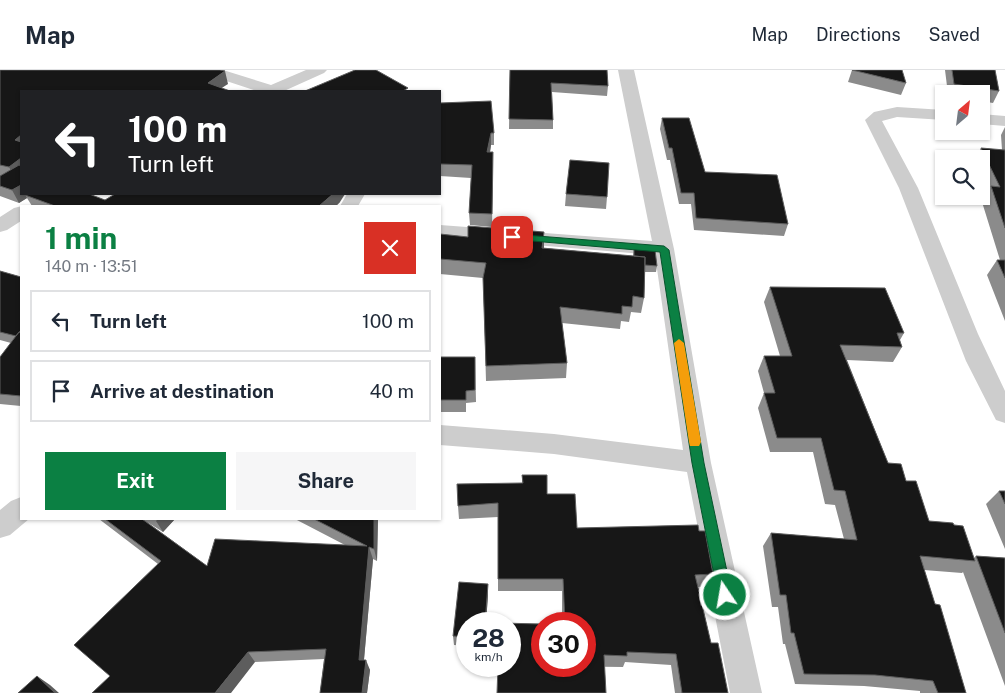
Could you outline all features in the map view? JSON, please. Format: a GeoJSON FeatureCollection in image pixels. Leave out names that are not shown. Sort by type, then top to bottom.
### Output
{"type":"FeatureCollection","features":[{"type":"Feature","properties":{"kind":"street"},"geometry":{"type":"LineString","coordinates":[[207,70],[268,90]]}},
{"type":"Feature","properties":{"kind":"street"},"geometry":{"type":"LineString","coordinates":[[273,90],[319,70]]}},
{"type":"Feature","properties":{"kind":"street"},"geometry":{"type":"LineString","coordinates":[[626,70],[664,250],[698,463],[746,693]]}},
{"type":"Feature","properties":{"kind":"street"},"geometry":{"type":"LineString","coordinates":[[935,114],[890,112],[879,114],[873,120],[913,198],[967,335],[990,388],[1005,412]]}},
{"type":"Feature","properties":{"kind":"street"},"geometry":{"type":"LineString","coordinates":[[990,120],[1005,121]]}},
{"type":"Feature","properties":{"kind":"street"},"geometry":{"type":"LineString","coordinates":[[0,226],[20,212]]}},
{"type":"Feature","properties":{"kind":"street"},"geometry":{"type":"LineString","coordinates":[[441,231],[664,250]]}},
{"type":"Feature","properties":{"kind":"street"},"geometry":{"type":"LineString","coordinates":[[441,435],[554,444],[698,463]]}},
{"type":"Feature","properties":{"kind":"street"},"geometry":{"type":"LineString","coordinates":[[0,526],[20,509]]}},
{"type":"Feature","properties":{"kind":"building"},"geometry":{"type":"Polygon","coordinates":[[[0,70],[225,71],[208,83],[227,90],[20,90],[20,136],[15,140],[20,142],[20,159],[9,167],[0,165],[0,70]]]}},
{"type":"Feature","properties":{"kind":"building"},"geometry":{"type":"Polygon","coordinates":[[[355,70],[376,70],[408,88],[405,90],[307,90],[355,70]]]}},
{"type":"Feature","properties":{"kind":"building"},"geometry":{"type":"Polygon","coordinates":[[[510,70],[607,70],[608,86],[551,83],[553,120],[509,119],[510,70]]]}},
{"type":"Feature","properties":{"kind":"building"},"geometry":{"type":"Polygon","coordinates":[[[852,70],[902,70],[906,83],[852,70]]]}},
{"type":"Feature","properties":{"kind":"building"},"geometry":{"type":"Polygon","coordinates":[[[952,70],[995,70],[999,91],[990,90],[990,85],[954,84],[952,70]]]}},
{"type":"Feature","properties":{"kind":"building"},"geometry":{"type":"Polygon","coordinates":[[[491,101],[494,133],[491,133],[487,152],[493,152],[492,214],[469,213],[472,165],[441,164],[441,103],[491,101]]]}},
{"type":"Feature","properties":{"kind":"building"},"geometry":{"type":"Polygon","coordinates":[[[662,118],[689,118],[705,172],[777,175],[788,224],[696,218],[694,193],[681,193],[672,148],[669,148],[662,118]]]}},
{"type":"Feature","properties":{"kind":"building"},"geometry":{"type":"Polygon","coordinates":[[[981,148],[1005,150],[1005,228],[991,186],[1000,187],[990,166],[990,150],[982,150],[981,148]]]}},
{"type":"Feature","properties":{"kind":"building"},"geometry":{"type":"Polygon","coordinates":[[[570,160],[609,163],[607,197],[566,194],[570,160]]]}},
{"type":"Feature","properties":{"kind":"building"},"geometry":{"type":"Polygon","coordinates":[[[20,166],[20,186],[12,190],[0,186],[0,176],[20,166]]]}},
{"type":"Feature","properties":{"kind":"building"},"geometry":{"type":"Polygon","coordinates":[[[25,195],[92,195],[105,200],[113,195],[332,195],[320,205],[52,205],[25,195]]]}},
{"type":"Feature","properties":{"kind":"building"},"geometry":{"type":"Polygon","coordinates":[[[468,226],[544,232],[542,248],[645,257],[644,298],[633,296],[632,307],[622,306],[622,314],[560,307],[567,363],[486,366],[483,278],[486,263],[441,259],[441,234],[468,237],[468,226]]]}},
{"type":"Feature","properties":{"kind":"building"},"geometry":{"type":"Polygon","coordinates":[[[634,249],[655,250],[657,266],[645,265],[645,257],[634,256],[634,249]]]}},
{"type":"Feature","properties":{"kind":"building"},"geometry":{"type":"Polygon","coordinates":[[[997,260],[1005,260],[1005,278],[997,260]]]}},
{"type":"Feature","properties":{"kind":"building"},"geometry":{"type":"Polygon","coordinates":[[[0,271],[20,277],[20,332],[16,336],[0,332],[0,271]]]}},
{"type":"Feature","properties":{"kind":"building"},"geometry":{"type":"Polygon","coordinates":[[[770,287],[885,288],[904,333],[897,333],[902,347],[840,345],[888,463],[901,464],[906,481],[916,481],[929,521],[953,523],[954,525],[963,526],[975,561],[920,556],[935,604],[940,605],[966,693],[938,693],[933,681],[875,675],[804,674],[794,633],[791,633],[786,595],[780,595],[771,533],[857,540],[845,491],[834,490],[821,438],[777,438],[764,393],[775,393],[764,356],[792,356],[770,287]]]}},
{"type":"Feature","properties":{"kind":"building"},"geometry":{"type":"Polygon","coordinates":[[[20,332],[20,396],[0,394],[0,357],[20,332]]]}},
{"type":"Feature","properties":{"kind":"building"},"geometry":{"type":"Polygon","coordinates":[[[441,357],[475,357],[475,390],[466,391],[466,400],[441,400],[441,357]]]}},
{"type":"Feature","properties":{"kind":"building"},"geometry":{"type":"Polygon","coordinates":[[[522,475],[547,475],[547,494],[575,494],[577,528],[698,525],[699,531],[705,531],[713,574],[695,575],[711,643],[718,643],[728,693],[682,693],[676,654],[627,652],[627,656],[604,655],[606,693],[497,693],[498,677],[521,677],[521,624],[531,624],[531,677],[596,677],[596,612],[564,612],[563,579],[498,579],[498,503],[458,506],[457,484],[523,483],[522,475]]]}},
{"type":"Feature","properties":{"kind":"building"},"geometry":{"type":"Polygon","coordinates":[[[999,491],[1005,491],[1005,504],[999,491]]]}},
{"type":"Feature","properties":{"kind":"building"},"geometry":{"type":"Polygon","coordinates":[[[106,520],[143,520],[207,566],[215,539],[367,546],[316,520],[374,520],[374,549],[369,547],[359,660],[366,660],[362,693],[320,693],[326,649],[248,652],[215,693],[92,693],[110,676],[74,645],[161,561],[106,520]]]}},
{"type":"Feature","properties":{"kind":"building"},"geometry":{"type":"Polygon","coordinates":[[[976,556],[1005,558],[1005,633],[976,556]]]}},
{"type":"Feature","properties":{"kind":"building"},"geometry":{"type":"Polygon","coordinates":[[[459,582],[488,584],[486,612],[456,612],[456,636],[453,636],[459,582]]]}},
{"type":"Feature","properties":{"kind":"building"},"geometry":{"type":"Polygon","coordinates":[[[37,676],[55,693],[18,693],[37,676]]]}},
{"type":"Feature","properties":{"kind":"slow traffic"},"geometry":{"type":"LineString","coordinates":[[679,343],[695,442]]}},
{"type":"Feature","properties":{"kind":"route"},"geometry":{"type":"LineString","coordinates":[[512,237],[664,250],[698,463],[725,595]]}}]}
